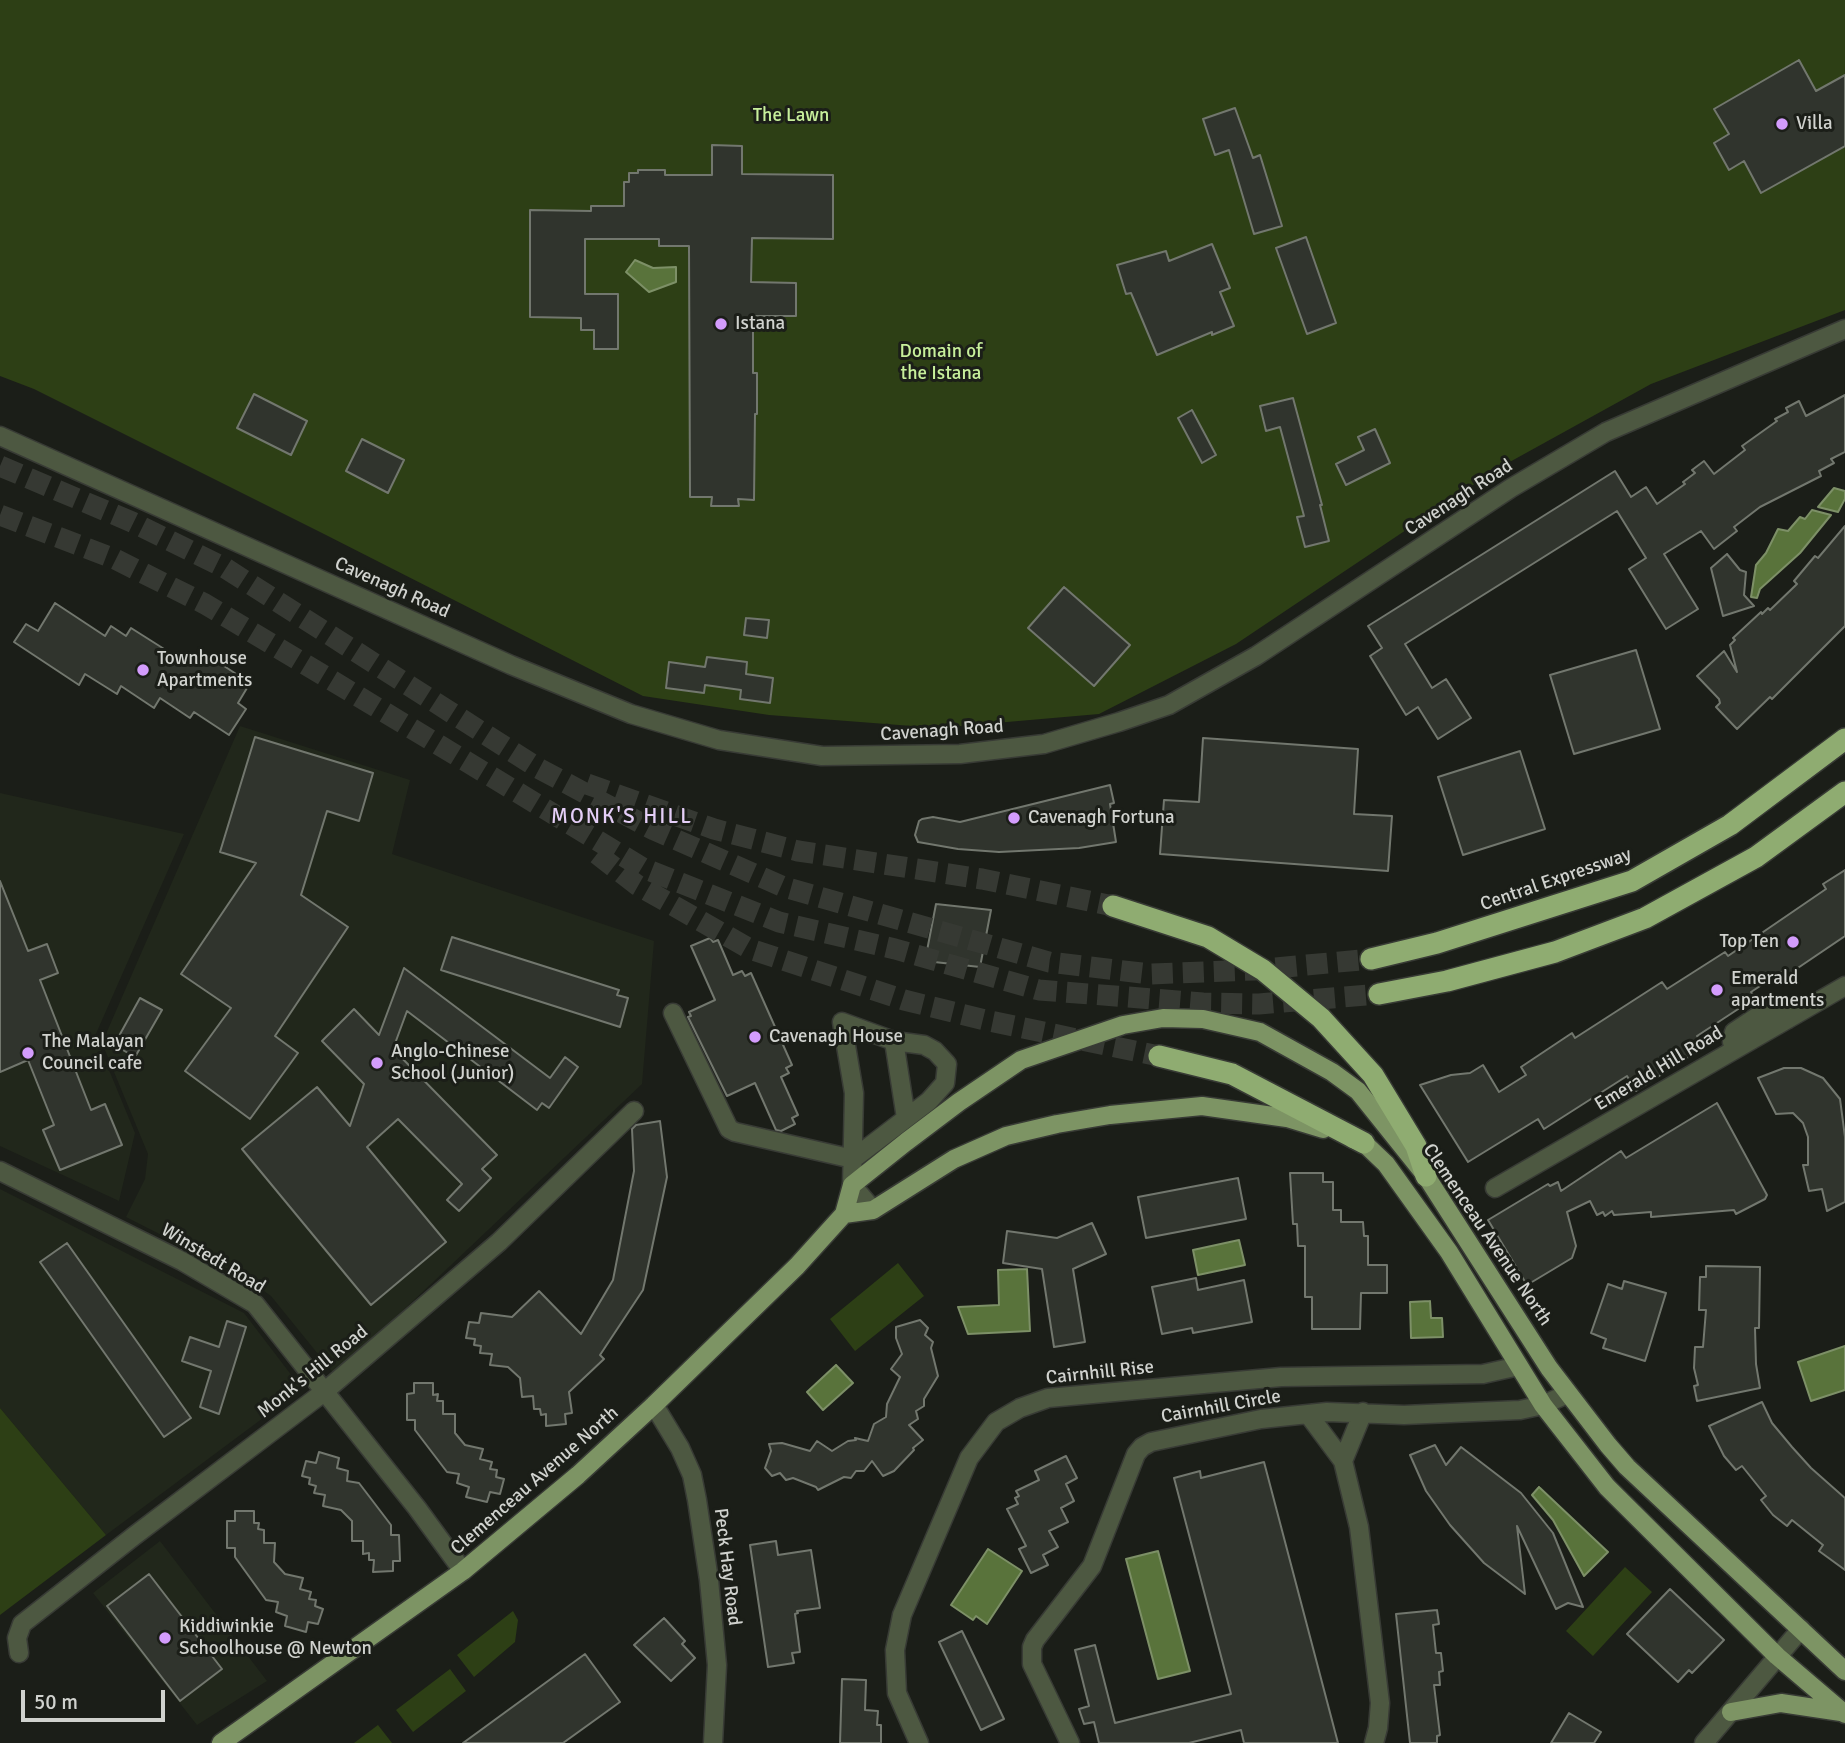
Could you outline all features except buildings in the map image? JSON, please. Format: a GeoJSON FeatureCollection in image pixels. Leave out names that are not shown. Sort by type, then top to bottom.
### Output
{"type":"FeatureCollection","features":[{"type":"Feature","properties":{"kind":"highway","name":"Central Expressway"},"geometry":{"type":"LineString","coordinates":[[1371,959],[1437,943],[1632,881],[1730,825],[1845,739]]}},
{"type":"Feature","properties":{"kind":"highway"},"geometry":{"type":"LineString","coordinates":[[1379,994],[1447,981],[1555,952],[1645,918],[1756,857],[1845,792]]}},
{"type":"Feature","properties":{"kind":"highway"},"geometry":{"type":"LineString","coordinates":[[1112,906],[1208,937],[1263,970],[1321,1018],[1373,1075],[1416,1146],[1426,1176]]}},
{"type":"Feature","properties":{"kind":"highway"},"geometry":{"type":"LineString","coordinates":[[1159,1056],[1233,1074],[1364,1143]]}},
{"type":"Feature","properties":{"kind":"main road","name":"Clemenceau Avenue North"},"geometry":{"type":"LineString","coordinates":[[221,1743],[463,1571],[578,1475],[797,1266],[844,1214],[852,1185],[959,1102],[1021,1060],[1123,1025],[1163,1018],[1203,1019],[1260,1032],[1332,1072],[1358,1091],[1426,1176],[1567,1394]]}},
{"type":"Feature","properties":{"kind":"main road"},"geometry":{"type":"LineString","coordinates":[[844,1214],[873,1210],[954,1159],[1006,1136],[1110,1115],[1202,1106],[1287,1118],[1364,1143],[1386,1164],[1449,1252],[1543,1405],[1607,1486],[1777,1656],[1843,1713]]}},
{"type":"Feature","properties":{"kind":"main road"},"geometry":{"type":"LineString","coordinates":[[1567,1394],[1627,1467],[1845,1671]]}},
{"type":"Feature","properties":{"kind":"main road"},"geometry":{"type":"LineString","coordinates":[[1731,1712],[1780,1703],[1843,1713]]}},
{"type":"Feature","properties":{"kind":"street","name":"Cavenagh Road"},"geometry":{"type":"LineString","coordinates":[[0,436],[511,665],[631,714],[719,740],[822,757],[960,754],[1044,744],[1169,705],[1256,656],[1511,488],[1606,432],[1845,329]]}},
{"type":"Feature","properties":{"kind":"street","name":"Emerald Hill Road"},"geometry":{"type":"LineString","coordinates":[[1495,1188],[1845,986]]}},
{"type":"Feature","properties":{"kind":"street"},"geometry":{"type":"LineString","coordinates":[[673,1013],[729,1129],[853,1159]]}},
{"type":"Feature","properties":{"kind":"street"},"geometry":{"type":"LineString","coordinates":[[853,1159],[929,1101],[945,1083],[947,1064],[935,1051],[923,1045],[894,1041],[842,1022],[854,1093],[852,1185],[873,1210]]}},
{"type":"Feature","properties":{"kind":"street"},"geometry":{"type":"LineString","coordinates":[[894,1041],[906,1118]]}},
{"type":"Feature","properties":{"kind":"street","name":"Monk's Hill Road"},"geometry":{"type":"LineString","coordinates":[[19,1653],[17,1638],[22,1624],[324,1392],[499,1242],[634,1111]]}},
{"type":"Feature","properties":{"kind":"street","name":"Winstedt Road"},"geometry":{"type":"LineString","coordinates":[[0,1171],[182,1261],[255,1304],[417,1508],[463,1571]]}},
{"type":"Feature","properties":{"kind":"street","name":"Cairnhill Rise"},"geometry":{"type":"LineString","coordinates":[[919,1743],[898,1693],[895,1650],[902,1615],[969,1458],[996,1423],[1008,1415],[1048,1398],[1281,1377],[1483,1374],[1519,1366]]}},
{"type":"Feature","properties":{"kind":"street","name":"Cairnhill Circle"},"geometry":{"type":"LineString","coordinates":[[1070,1743],[1032,1664],[1032,1647],[1092,1566],[1136,1454],[1150,1442],[1261,1419],[1308,1414],[1429,1414],[1520,1410],[1543,1405],[1567,1394]]}},
{"type":"Feature","properties":{"kind":"street","name":"Peck Hay Road"},"geometry":{"type":"LineString","coordinates":[[654,1405],[680,1448],[692,1475],[697,1500],[709,1580],[717,1665],[713,1743]]}},
{"type":"Feature","properties":{"kind":"street"},"geometry":{"type":"LineString","coordinates":[[1343,1461],[1363,1412]]}},
{"type":"Feature","properties":{"kind":"street","name":"Cairnhill Circle"},"geometry":{"type":"LineString","coordinates":[[1308,1414],[1343,1461],[1364,1553],[1380,1703],[1374,1743]]}},
{"type":"Feature","properties":{"kind":"street"},"geometry":{"type":"LineString","coordinates":[[1704,1743],[1801,1629]]}},
{"type":"Feature","properties":{"kind":"shaded area"},"geometry":{"type":"Polygon","coordinates":[[[635,260],[653,268],[676,267],[676,282],[649,292],[626,272],[635,260]]]}},
{"type":"Feature","properties":{"kind":"shaded area"},"geometry":{"type":"Polygon","coordinates":[[[1834,488],[1845,491],[1845,499],[1838,512],[1818,507],[1834,488]]]}},
{"type":"Feature","properties":{"kind":"shaded area"},"geometry":{"type":"Polygon","coordinates":[[[1812,510],[1831,515],[1800,553],[1760,589],[1757,598],[1751,597],[1756,565],[1766,553],[1778,529],[1788,531],[1800,517],[1805,519],[1812,510]]]}},
{"type":"Feature","properties":{"kind":"shaded area","name":"Anglo-Chinese School (Junior)"},"geometry":{"type":"Polygon","coordinates":[[[240,726],[410,780],[392,854],[654,941],[642,1084],[335,1375],[271,1296],[244,1277],[126,1217],[145,1179],[148,1154],[102,1043],[240,726]]]}},
{"type":"Feature","properties":{"kind":"shaded area"},"geometry":{"type":"Polygon","coordinates":[[[0,793],[184,834],[95,1036],[135,1133],[119,1201],[0,1146],[0,793]]]}},
{"type":"Feature","properties":{"kind":"shaded area"},"geometry":{"type":"Polygon","coordinates":[[[0,1189],[244,1313],[302,1389],[106,1535],[0,1408],[0,1189]]]}},
{"type":"Feature","properties":{"kind":"shaded area"},"geometry":{"type":"Polygon","coordinates":[[[1239,1240],[1245,1265],[1198,1275],[1193,1250],[1239,1240]]]}},
{"type":"Feature","properties":{"kind":"shaded area"},"geometry":{"type":"Polygon","coordinates":[[[1027,1269],[1030,1331],[968,1334],[958,1307],[999,1305],[998,1270],[1027,1269]]]}},
{"type":"Feature","properties":{"kind":"shaded area"},"geometry":{"type":"Polygon","coordinates":[[[1430,1301],[1431,1318],[1442,1318],[1443,1337],[1411,1338],[1410,1302],[1430,1301]]]}},
{"type":"Feature","properties":{"kind":"shaded area"},"geometry":{"type":"Polygon","coordinates":[[[1845,1346],[1845,1390],[1811,1401],[1798,1362],[1845,1346]]]}},
{"type":"Feature","properties":{"kind":"shaded area"},"geometry":{"type":"Polygon","coordinates":[[[836,1365],[853,1383],[823,1410],[807,1392],[836,1365]]]}},
{"type":"Feature","properties":{"kind":"shaded area"},"geometry":{"type":"Polygon","coordinates":[[[1539,1487],[1608,1552],[1584,1576],[1553,1520],[1532,1495],[1539,1487]]]}},
{"type":"Feature","properties":{"kind":"shaded area"},"geometry":{"type":"Polygon","coordinates":[[[160,1541],[267,1681],[197,1725],[93,1593],[160,1541]]]}},
{"type":"Feature","properties":{"kind":"shaded area"},"geometry":{"type":"Polygon","coordinates":[[[988,1549],[1022,1571],[987,1624],[976,1616],[973,1620],[951,1605],[988,1549]]]}},
{"type":"Feature","properties":{"kind":"shaded area"},"geometry":{"type":"Polygon","coordinates":[[[1158,1551],[1190,1671],[1158,1679],[1126,1559],[1158,1551]]]}},
{"type":"Feature","properties":{"kind":"green space","name":"Domain of the Istana"},"geometry":{"type":"Polygon","coordinates":[[[0,0],[1845,0],[1845,310],[1651,384],[1497,469],[1236,644],[1099,714],[938,728],[769,715],[643,696],[34,389],[0,376],[0,0]]]}},
{"type":"Feature","properties":{"kind":"green space"},"geometry":{"type":"Polygon","coordinates":[[[898,1263],[924,1296],[855,1351],[830,1319],[898,1263]]]}},
{"type":"Feature","properties":{"kind":"green space"},"geometry":{"type":"Polygon","coordinates":[[[0,1408],[106,1535],[0,1615],[0,1408]]]}},
{"type":"Feature","properties":{"kind":"green space"},"geometry":{"type":"Polygon","coordinates":[[[1625,1567],[1652,1592],[1593,1656],[1566,1631],[1625,1567]]]}},
{"type":"Feature","properties":{"kind":"green space"},"geometry":{"type":"Polygon","coordinates":[[[513,1611],[518,1620],[515,1642],[474,1677],[457,1655],[513,1611]]]}},
{"type":"Feature","properties":{"kind":"green space"},"geometry":{"type":"Polygon","coordinates":[[[450,1669],[466,1691],[413,1732],[396,1710],[450,1669]]]}},
{"type":"Feature","properties":{"kind":"green space"},"geometry":{"type":"Polygon","coordinates":[[[378,1725],[392,1743],[354,1743],[378,1725]]]}},
{"type":"Feature","properties":{"kind":"tunnel"},"geometry":{"type":"LineString","coordinates":[[0,466],[132,522],[225,568],[538,768],[654,830],[784,887],[1049,962],[1150,974],[1254,970],[1371,959]]}},
{"type":"Feature","properties":{"kind":"tunnel"},"geometry":{"type":"LineString","coordinates":[[0,515],[115,559],[205,604],[643,868],[779,922],[895,949],[1039,990],[1203,1003],[1259,1004],[1379,994]]}},
{"type":"Feature","properties":{"kind":"tunnel"},"geometry":{"type":"LineString","coordinates":[[587,784],[714,829],[798,851],[982,879],[1113,906]]}},
{"type":"Feature","properties":{"kind":"tunnel"},"geometry":{"type":"LineString","coordinates":[[597,854],[637,885],[750,949],[904,1000],[985,1020],[1159,1056]]}},
{"type":"Feature","properties":{"kind":"place","name":"Villa"},"geometry":{"type":"Point","coordinates":[1782,124]}},
{"type":"Feature","properties":{"kind":"place","name":"Istana"},"geometry":{"type":"Point","coordinates":[721,324]}},
{"type":"Feature","properties":{"kind":"place","name":"Townhouse Apartments"},"geometry":{"type":"Point","coordinates":[143,670]}},
{"type":"Feature","properties":{"kind":"place","name":"Cavenagh Fortuna"},"geometry":{"type":"Point","coordinates":[1014,818]}},
{"type":"Feature","properties":{"kind":"place","name":"Top Ten"},"geometry":{"type":"Point","coordinates":[1793,942]}},
{"type":"Feature","properties":{"kind":"place","name":"Emerald apartments"},"geometry":{"type":"Point","coordinates":[1717,990]}},
{"type":"Feature","properties":{"kind":"place","name":"Cavenagh House"},"geometry":{"type":"Point","coordinates":[755,1037]}},
{"type":"Feature","properties":{"kind":"place","name":"The Malayan Council cafe"},"geometry":{"type":"Point","coordinates":[28,1053]}},
{"type":"Feature","properties":{"kind":"place","name":"Anglo-Chinese School (Junior)"},"geometry":{"type":"Point","coordinates":[377,1063]}},
{"type":"Feature","properties":{"kind":"place","name":"Kiddiwinkie Schoolhouse @ Newton"},"geometry":{"type":"Point","coordinates":[165,1638]}},
{"type":"Feature","properties":{"kind":"district","name":"MONK'S HILL"},"geometry":{"type":"Point","coordinates":[622,817]}},
{"type":"Feature","properties":{"kind":"park label","name":"The Lawn"},"geometry":{"type":"Point","coordinates":[791,116]}}]}
